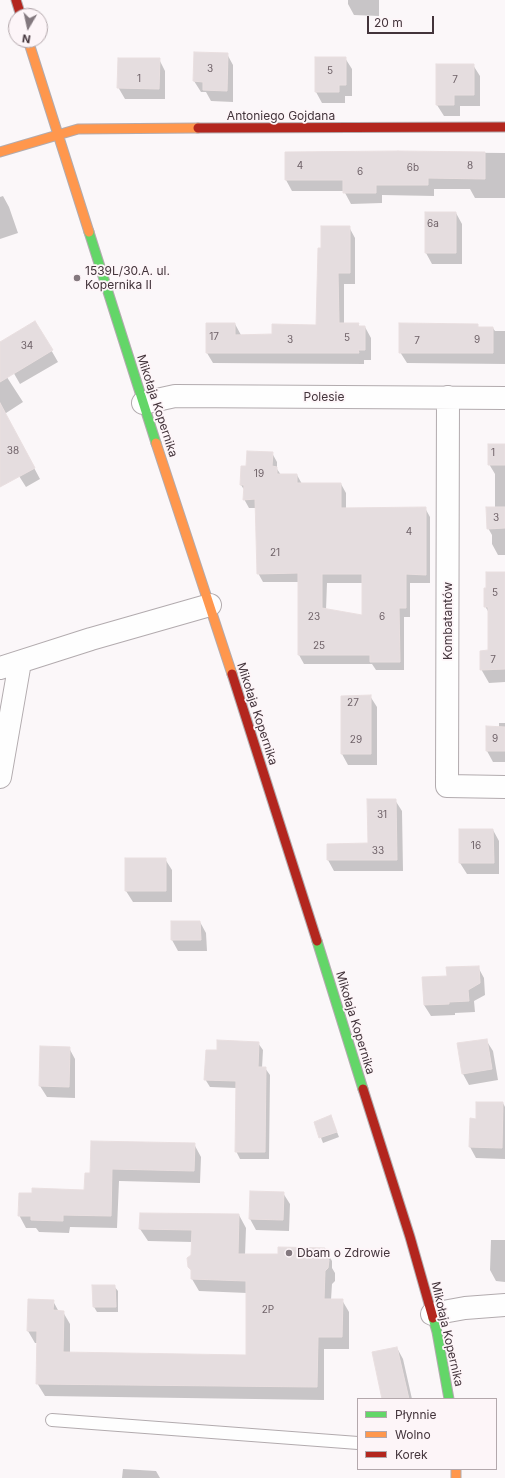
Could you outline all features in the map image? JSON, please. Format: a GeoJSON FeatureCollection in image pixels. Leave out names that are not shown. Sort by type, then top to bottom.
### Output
{"type":"FeatureCollection","features":[{"type":"Feature","properties":{"kind":"street","name":"Mikołaja Kopernika"},"geometry":{"type":"LineString","coordinates":[[31,48],[143,404],[210,605],[310,918],[410,1237],[432,1314],[449,1398]]}},
{"type":"Feature","properties":{"kind":"street","name":"Antoniego Gojdana"},"geometry":{"type":"LineString","coordinates":[[0,152],[78,129],[505,127]]}},
{"type":"Feature","properties":{"kind":"street","name":"Polesie"},"geometry":{"type":"LineString","coordinates":[[143,404],[175,396],[505,398]]}},
{"type":"Feature","properties":{"kind":"street","name":"Kombatantów"},"geometry":{"type":"LineString","coordinates":[[448,397],[447,786],[505,787]]}},
{"type":"Feature","properties":{"kind":"street"},"geometry":{"type":"LineString","coordinates":[[0,777],[10,665],[91,639],[210,605]]}},
{"type":"Feature","properties":{"kind":"street"},"geometry":{"type":"LineString","coordinates":[[432,1314],[465,1308],[505,1305]]}},
{"type":"Feature","properties":{"kind":"lane"},"geometry":{"type":"LineString","coordinates":[[52,1420],[357,1443]]}},
{"type":"Feature","properties":{"kind":"building"},"geometry":{"type":"Polygon","coordinates":[[[194,52],[228,53],[227,91],[203,90],[203,82],[193,81],[194,52]]]}},
{"type":"Feature","properties":{"kind":"building"},"geometry":{"type":"Polygon","coordinates":[[[315,57],[346,57],[346,85],[339,85],[339,92],[315,92],[315,57]]]}},
{"type":"Feature","properties":{"kind":"building"},"geometry":{"type":"Polygon","coordinates":[[[118,58],[160,58],[159,89],[117,88],[118,58]]]}},
{"type":"Feature","properties":{"kind":"building"},"geometry":{"type":"Polygon","coordinates":[[[436,64],[474,64],[474,95],[454,95],[454,105],[436,105],[436,64]]]}},
{"type":"Feature","properties":{"kind":"building"},"geometry":{"type":"Polygon","coordinates":[[[285,152],[485,152],[485,179],[428,178],[428,185],[376,185],[376,193],[343,193],[343,180],[285,180],[285,152]]]}},
{"type":"Feature","properties":{"kind":"building"},"geometry":{"type":"Polygon","coordinates":[[[425,212],[456,212],[456,253],[425,253],[425,212]]]}},
{"type":"Feature","properties":{"kind":"building"},"geometry":{"type":"Polygon","coordinates":[[[321,226],[350,226],[350,273],[338,273],[339,323],[359,323],[358,326],[365,326],[365,350],[358,350],[359,353],[206,353],[206,323],[235,323],[235,335],[272,334],[272,324],[316,325],[318,248],[321,248],[321,226]]]}},
{"type":"Feature","properties":{"kind":"building"},"geometry":{"type":"Polygon","coordinates":[[[35,321],[53,350],[0,382],[0,342],[35,321]]]}},
{"type":"Feature","properties":{"kind":"building"},"geometry":{"type":"Polygon","coordinates":[[[399,323],[478,324],[478,327],[493,327],[493,353],[399,353],[399,323]]]}},
{"type":"Feature","properties":{"kind":"building"},"geometry":{"type":"Polygon","coordinates":[[[0,403],[35,468],[0,487],[0,403]]]}},
{"type":"Feature","properties":{"kind":"building"},"geometry":{"type":"Polygon","coordinates":[[[488,444],[505,444],[505,465],[488,465],[488,444]]]}},
{"type":"Feature","properties":{"kind":"building"},"geometry":{"type":"Polygon","coordinates":[[[247,451],[273,452],[272,466],[277,467],[277,474],[297,474],[297,483],[341,483],[341,508],[426,507],[426,575],[406,574],[406,608],[399,608],[400,662],[370,662],[370,655],[298,655],[298,573],[257,574],[255,499],[243,500],[244,485],[240,485],[241,466],[246,466],[247,451]],[[322,574],[322,608],[362,615],[362,574],[322,574]]]}},
{"type":"Feature","properties":{"kind":"building"},"geometry":{"type":"Polygon","coordinates":[[[486,507],[505,507],[505,528],[487,529],[486,507]]]}},
{"type":"Feature","properties":{"kind":"building"},"geometry":{"type":"Polygon","coordinates":[[[486,572],[505,572],[505,669],[480,670],[480,651],[488,650],[488,607],[484,607],[486,572]]]}},
{"type":"Feature","properties":{"kind":"building"},"geometry":{"type":"Polygon","coordinates":[[[371,695],[371,754],[341,754],[341,696],[371,695]]]}},
{"type":"Feature","properties":{"kind":"building"},"geometry":{"type":"Polygon","coordinates":[[[486,726],[505,727],[505,751],[486,751],[486,726]]]}},
{"type":"Feature","properties":{"kind":"building"},"geometry":{"type":"Polygon","coordinates":[[[367,799],[396,799],[397,860],[327,860],[327,844],[368,843],[367,799]]]}},
{"type":"Feature","properties":{"kind":"building"},"geometry":{"type":"Polygon","coordinates":[[[459,829],[493,829],[494,863],[459,863],[459,829]]]}},
{"type":"Feature","properties":{"kind":"building"},"geometry":{"type":"Polygon","coordinates":[[[125,858],[166,858],[166,891],[125,891],[125,858]]]}},
{"type":"Feature","properties":{"kind":"building"},"geometry":{"type":"Polygon","coordinates":[[[171,921],[200,921],[201,940],[171,940],[171,921]]]}},
{"type":"Feature","properties":{"kind":"building"},"geometry":{"type":"Polygon","coordinates":[[[479,966],[480,983],[468,990],[469,1001],[449,1002],[449,1004],[424,1005],[422,977],[447,976],[446,967],[479,966]]]}},
{"type":"Feature","properties":{"kind":"building"},"geometry":{"type":"Polygon","coordinates":[[[487,1039],[492,1069],[462,1074],[457,1043],[487,1039]]]}},
{"type":"Feature","properties":{"kind":"building"},"geometry":{"type":"Polygon","coordinates":[[[217,1040],[259,1042],[258,1067],[266,1067],[265,1152],[235,1152],[236,1081],[204,1080],[206,1050],[217,1050],[217,1040]]]}},
{"type":"Feature","properties":{"kind":"building"},"geometry":{"type":"Polygon","coordinates":[[[40,1046],[70,1047],[69,1087],[39,1086],[40,1046]]]}},
{"type":"Feature","properties":{"kind":"building"},"geometry":{"type":"Polygon","coordinates":[[[476,1102],[503,1102],[502,1148],[469,1147],[470,1118],[476,1119],[476,1102]]]}},
{"type":"Feature","properties":{"kind":"building"},"geometry":{"type":"Polygon","coordinates":[[[331,1115],[337,1132],[319,1138],[314,1122],[331,1115]]]}},
{"type":"Feature","properties":{"kind":"building"},"geometry":{"type":"Polygon","coordinates":[[[91,1141],[195,1143],[194,1171],[112,1169],[111,1216],[63,1215],[63,1221],[31,1220],[31,1216],[18,1216],[19,1193],[32,1193],[32,1188],[84,1190],[85,1173],[90,1173],[91,1141]]]}},
{"type":"Feature","properties":{"kind":"building"},"geometry":{"type":"Polygon","coordinates":[[[250,1191],[284,1192],[283,1220],[249,1219],[250,1191]]]}},
{"type":"Feature","properties":{"kind":"building"},"geometry":{"type":"Polygon","coordinates":[[[140,1213],[239,1214],[238,1254],[278,1254],[278,1247],[325,1248],[325,1257],[329,1260],[328,1268],[325,1271],[324,1299],[343,1299],[342,1337],[318,1337],[317,1387],[36,1384],[37,1331],[27,1331],[28,1299],[54,1300],[53,1310],[64,1311],[63,1352],[246,1355],[246,1281],[191,1279],[191,1270],[188,1267],[187,1258],[191,1255],[192,1230],[139,1229],[140,1213]]]}},
{"type":"Feature","properties":{"kind":"building"},"geometry":{"type":"Polygon","coordinates":[[[92,1285],[115,1285],[116,1307],[93,1307],[92,1285]]]}},
{"type":"Feature","properties":{"kind":"building"},"geometry":{"type":"Polygon","coordinates":[[[397,1347],[409,1398],[382,1398],[372,1352],[397,1347]]]}},
{"type":"Feature","properties":{"kind":"traffic: fast"},"geometry":{"type":"LineString","coordinates":[[89,232],[156,443]]}},
{"type":"Feature","properties":{"kind":"traffic: fast"},"geometry":{"type":"LineString","coordinates":[[317,941],[363,1089]]}},
{"type":"Feature","properties":{"kind":"traffic: fast"},"geometry":{"type":"LineString","coordinates":[[433,1318],[437,1332],[449,1398]]}},
{"type":"Feature","properties":{"kind":"traffic: slow"},"geometry":{"type":"LineString","coordinates":[[31,48],[89,232]]}},
{"type":"Feature","properties":{"kind":"traffic: slow"},"geometry":{"type":"LineString","coordinates":[[0,152],[78,129],[198,128]]}},
{"type":"Feature","properties":{"kind":"traffic: slow"},"geometry":{"type":"LineString","coordinates":[[156,443],[232,674]]}},
{"type":"Feature","properties":{"kind":"traffic: slow"},"geometry":{"type":"LineString","coordinates":[[456,1470],[456,1478]]}},
{"type":"Feature","properties":{"kind":"traffic: jam"},"geometry":{"type":"LineString","coordinates":[[16,0],[18,8]]}},
{"type":"Feature","properties":{"kind":"traffic: jam"},"geometry":{"type":"LineString","coordinates":[[198,128],[505,127]]}},
{"type":"Feature","properties":{"kind":"traffic: jam"},"geometry":{"type":"LineString","coordinates":[[232,674],[317,941]]}},
{"type":"Feature","properties":{"kind":"traffic: jam"},"geometry":{"type":"LineString","coordinates":[[363,1089],[410,1237],[433,1318]]}},
{"type":"Feature","properties":{"kind":"place","name":"1539L/30.A. ul. Kopernika II"},"geometry":{"type":"Point","coordinates":[77,278]}},
{"type":"Feature","properties":{"kind":"place","name":"Dbam o Zdrowie"},"geometry":{"type":"Point","coordinates":[289,1253]}}]}
